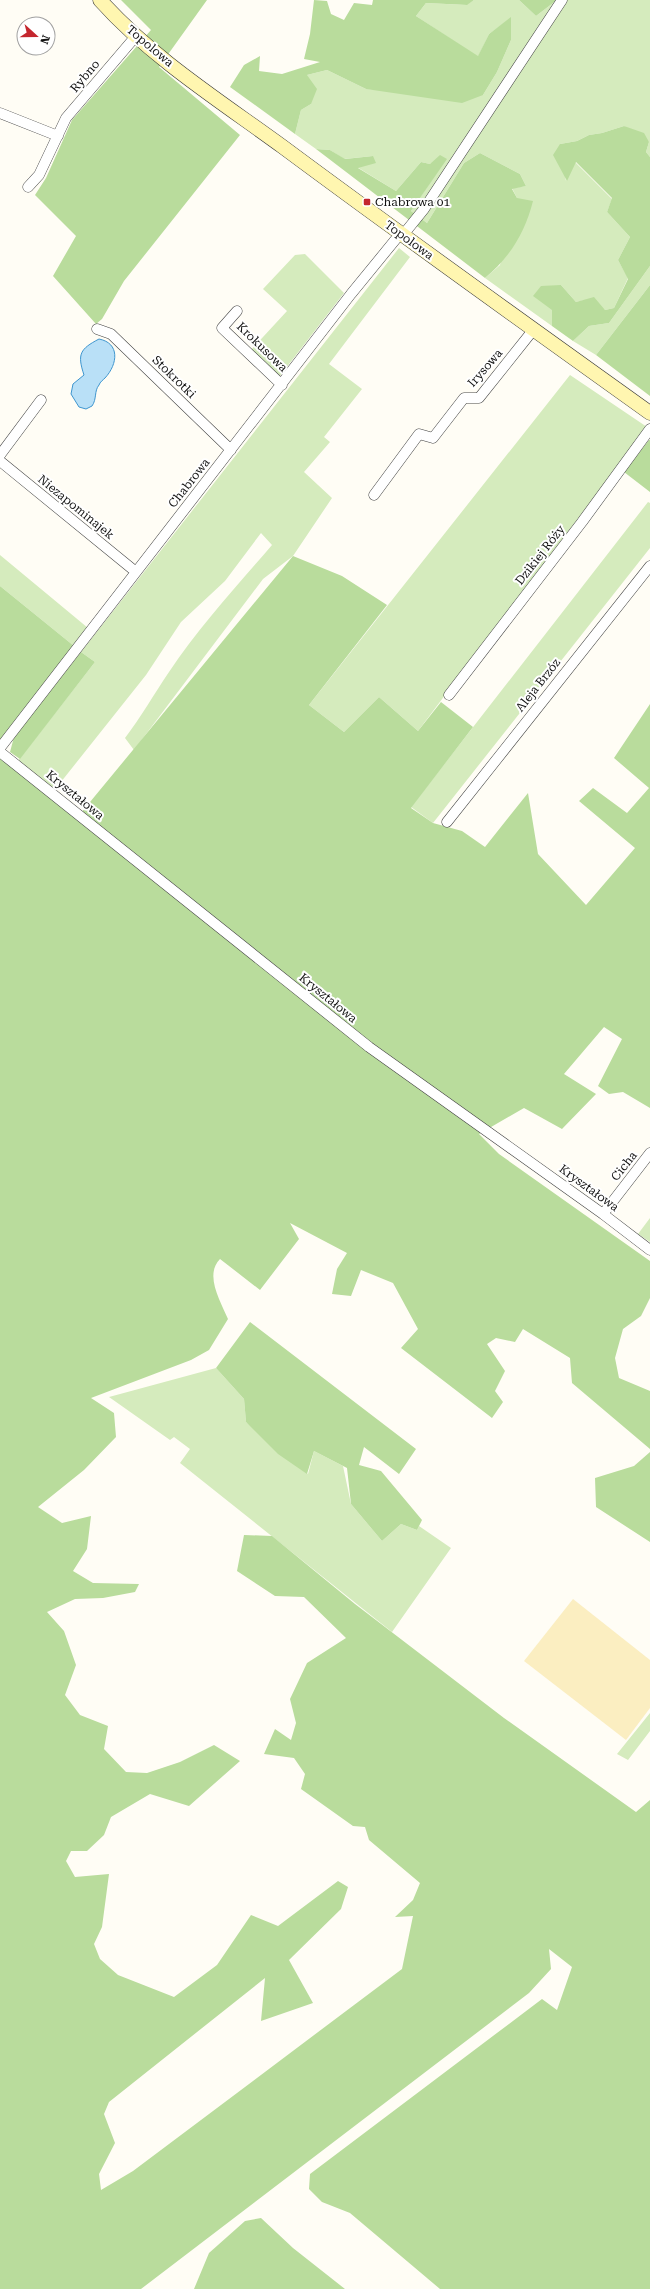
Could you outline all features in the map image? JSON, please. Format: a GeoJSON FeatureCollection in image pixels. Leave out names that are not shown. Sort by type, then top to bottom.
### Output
{"type":"FeatureCollection","features":[{"type":"Feature","properties":{"kind":"street","name":"Topolowa"},"geometry":{"type":"LineString","coordinates":[[100,0],[136,36],[172,66],[400,234],[650,413]]}},
{"type":"Feature","properties":{"kind":"street","name":"Chabrowa"},"geometry":{"type":"LineString","coordinates":[[0,748],[400,234],[407,230],[424,209],[562,0]]}},
{"type":"Feature","properties":{"kind":"street","name":"Rybno"},"geometry":{"type":"LineString","coordinates":[[28,187],[40,175],[66,118],[136,36]]}},
{"type":"Feature","properties":{"kind":"street"},"geometry":{"type":"LineString","coordinates":[[0,113],[58,136]]}},
{"type":"Feature","properties":{"kind":"street","name":"Krokusowa"},"geometry":{"type":"LineString","coordinates":[[237,311],[222,328],[282,385]]}},
{"type":"Feature","properties":{"kind":"street","name":"Stokrotki"},"geometry":{"type":"LineString","coordinates":[[97,329],[111,334],[231,450]]}},
{"type":"Feature","properties":{"kind":"street","name":"Irysowa"},"geometry":{"type":"LineString","coordinates":[[374,495],[419,434],[433,438],[464,398],[479,398],[534,329]]}},
{"type":"Feature","properties":{"kind":"street"},"geometry":{"type":"LineString","coordinates":[[0,455],[41,400]]}},
{"type":"Feature","properties":{"kind":"street","name":"Dzikiej Róży"},"geometry":{"type":"LineString","coordinates":[[449,695],[582,522],[650,429]]}},
{"type":"Feature","properties":{"kind":"street","name":"Niezapominajek"},"geometry":{"type":"LineString","coordinates":[[0,461],[136,572]]}},
{"type":"Feature","properties":{"kind":"street","name":"Aleja Brzóz"},"geometry":{"type":"LineString","coordinates":[[447,822],[650,566]]}},
{"type":"Feature","properties":{"kind":"street","name":"Kryształowa"},"geometry":{"type":"LineString","coordinates":[[0,752],[369,1047],[603,1214],[650,1250]]}},
{"type":"Feature","properties":{"kind":"street","name":"Cicha"},"geometry":{"type":"LineString","coordinates":[[603,1214],[650,1153]]}},
{"type":"Feature","properties":{"kind":"green space"},"geometry":{"type":"Polygon","coordinates":[[[121,0],[207,0],[159,67],[240,135],[124,281],[102,319],[96,324],[53,276],[76,236],[35,195],[46,178],[72,120],[151,30],[121,0]]]}},
{"type":"Feature","properties":{"kind":"green space"},"geometry":{"type":"Polygon","coordinates":[[[314,0],[327,1],[331,14],[344,20],[354,3],[372,5],[373,0],[474,0],[467,5],[426,3],[416,16],[478,56],[489,34],[511,17],[511,40],[497,72],[483,95],[462,103],[366,89],[327,70],[307,75],[317,89],[311,104],[301,110],[295,134],[230,87],[244,65],[260,56],[259,71],[282,74],[320,62],[304,59],[310,34],[314,0]]]}},
{"type":"Feature","properties":{"kind":"green space"},"geometry":{"type":"Polygon","coordinates":[[[474,0],[519,0],[536,16],[557,0],[650,0],[650,157],[646,152],[649,142],[624,126],[602,133],[589,135],[577,141],[560,144],[566,181],[575,162],[612,199],[607,212],[630,237],[618,260],[628,278],[614,308],[605,310],[585,300],[576,302],[561,285],[553,310],[552,326],[485,278],[500,265],[517,198],[512,188],[526,186],[520,174],[480,153],[464,163],[427,223],[411,211],[446,159],[430,164],[421,162],[396,191],[357,167],[373,156],[344,159],[330,150],[316,149],[295,134],[301,110],[311,104],[307,75],[327,70],[366,89],[483,95],[497,72],[511,40],[511,18],[489,34],[478,57],[416,16],[426,3],[466,5],[474,0]]]}},
{"type":"Feature","properties":{"kind":"green space"},"geometry":{"type":"Polygon","coordinates":[[[519,0],[557,0],[536,16],[519,0]]]}},
{"type":"Feature","properties":{"kind":"green space"},"geometry":{"type":"Polygon","coordinates":[[[624,126],[644,133],[649,142],[646,152],[650,157],[650,266],[609,323],[589,326],[573,341],[552,326],[552,310],[533,296],[541,286],[561,285],[576,302],[594,297],[605,310],[614,308],[628,279],[618,260],[630,237],[607,212],[612,198],[576,162],[567,181],[553,155],[560,144],[577,141],[589,135],[602,133],[624,126]]]}},
{"type":"Feature","properties":{"kind":"green space"},"geometry":{"type":"Polygon","coordinates":[[[316,149],[330,150],[345,159],[373,156],[376,163],[358,168],[396,191],[421,162],[430,164],[440,155],[447,159],[411,211],[427,223],[464,163],[480,153],[520,174],[526,186],[512,189],[517,198],[533,201],[530,213],[521,234],[509,253],[485,278],[316,149]]]}},
{"type":"Feature","properties":{"kind":"green space"},"geometry":{"type":"Polygon","coordinates":[[[399,248],[410,257],[329,364],[362,389],[324,437],[330,442],[304,472],[332,498],[293,556],[263,579],[134,750],[125,738],[169,672],[206,623],[272,545],[261,533],[225,581],[181,622],[146,675],[49,797],[13,767],[95,662],[81,652],[399,248]]]}},
{"type":"Feature","properties":{"kind":"green space"},"geometry":{"type":"Polygon","coordinates":[[[305,254],[344,293],[279,377],[251,350],[287,311],[263,289],[295,255],[305,254]]]}},
{"type":"Feature","properties":{"kind":"green space"},"geometry":{"type":"Polygon","coordinates":[[[650,266],[650,285],[596,355],[573,341],[589,326],[609,323],[650,266]]]}},
{"type":"Feature","properties":{"kind":"green space"},"geometry":{"type":"Polygon","coordinates":[[[650,285],[650,396],[596,355],[650,285]]]}},
{"type":"Feature","properties":{"kind":"green space"},"geometry":{"type":"Polygon","coordinates":[[[570,375],[647,427],[418,731],[379,697],[344,732],[309,705],[570,375]]]}},
{"type":"Feature","properties":{"kind":"green space"},"geometry":{"type":"Polygon","coordinates":[[[650,440],[650,492],[624,472],[650,440]]]}},
{"type":"Feature","properties":{"kind":"green space"},"geometry":{"type":"Polygon","coordinates":[[[648,502],[650,503],[650,548],[433,823],[411,807],[648,502]]]}},
{"type":"Feature","properties":{"kind":"green space"},"geometry":{"type":"Polygon","coordinates":[[[0,555],[88,628],[74,646],[0,586],[0,555]]]}},
{"type":"Feature","properties":{"kind":"green space"},"geometry":{"type":"Polygon","coordinates":[[[293,556],[342,576],[387,605],[309,705],[344,732],[379,697],[418,731],[441,702],[473,727],[411,808],[433,823],[462,831],[485,847],[528,793],[538,854],[586,905],[635,848],[579,801],[593,788],[627,813],[649,788],[614,758],[650,704],[650,1108],[623,1092],[609,1094],[598,1086],[622,1039],[604,1027],[564,1074],[596,1094],[562,1129],[524,1108],[479,1134],[499,1154],[650,1261],[650,1298],[641,1316],[623,1329],[615,1358],[619,1378],[650,1391],[650,1449],[572,1383],[570,1358],[523,1329],[515,1342],[496,1338],[487,1344],[505,1371],[495,1391],[503,1402],[492,1418],[401,1348],[418,1329],[393,1283],[361,1270],[351,1296],[332,1294],[337,1269],[347,1253],[290,1223],[299,1239],[260,1290],[220,1259],[215,1265],[215,1289],[228,1319],[209,1350],[191,1360],[91,1398],[114,1413],[116,1437],[84,1470],[38,1507],[62,1523],[91,1516],[87,1549],[73,1571],[93,1583],[139,1584],[135,1592],[103,1598],[75,1599],[47,1612],[64,1631],[76,1665],[65,1695],[80,1715],[108,1726],[104,1749],[126,1772],[147,1773],[180,1762],[214,1745],[240,1761],[189,1806],[150,1794],[111,1817],[104,1835],[87,1851],[71,1851],[66,1861],[75,1877],[109,1874],[102,1927],[94,1944],[100,1959],[118,1975],[174,1997],[217,1965],[251,1915],[278,1926],[338,1881],[348,1887],[341,1909],[289,1960],[313,2003],[261,2021],[265,1978],[109,2102],[104,2114],[115,2143],[99,2174],[101,2190],[133,2171],[402,1969],[413,1916],[395,1917],[413,1900],[420,1883],[369,1840],[365,1827],[353,1826],[301,1789],[305,1774],[294,1758],[264,1754],[275,1729],[291,1740],[296,1723],[290,1699],[307,1663],[346,1638],[304,1597],[275,1596],[237,1571],[244,1535],[272,1536],[355,1604],[504,1718],[636,1812],[650,1800],[650,2289],[440,2289],[350,2213],[322,2202],[309,2189],[310,2174],[542,1999],[557,2010],[572,1967],[549,1949],[551,1969],[529,1993],[141,2289],[0,2289],[0,759],[4,760],[76,819],[293,556]]]}},
{"type":"Feature","properties":{"kind":"green space"},"geometry":{"type":"Polygon","coordinates":[[[0,586],[74,646],[0,743],[0,586]]]}},
{"type":"Feature","properties":{"kind":"green space"},"geometry":{"type":"Polygon","coordinates":[[[81,652],[95,662],[20,759],[10,752],[14,737],[81,652]]]}},
{"type":"Feature","properties":{"kind":"green space"},"geometry":{"type":"Polygon","coordinates":[[[650,1218],[650,1242],[638,1234],[650,1218]]]}},
{"type":"Feature","properties":{"kind":"green space"},"geometry":{"type":"Polygon","coordinates":[[[250,1322],[416,1449],[399,1474],[364,1447],[359,1465],[381,1471],[422,1520],[417,1530],[401,1524],[382,1541],[351,1504],[347,1468],[314,1451],[307,1474],[278,1454],[246,1422],[244,1399],[216,1368],[250,1322]]]}},
{"type":"Feature","properties":{"kind":"green space"},"geometry":{"type":"Polygon","coordinates":[[[216,1368],[244,1399],[246,1422],[308,1474],[314,1451],[343,1466],[351,1504],[382,1541],[401,1524],[417,1530],[419,1526],[451,1548],[392,1632],[180,1463],[190,1449],[174,1437],[170,1440],[109,1397],[216,1368]]]}},
{"type":"Feature","properties":{"kind":"green space"},"geometry":{"type":"Polygon","coordinates":[[[650,1452],[650,1542],[596,1507],[595,1478],[634,1466],[650,1452]]]}},
{"type":"Feature","properties":{"kind":"green space"},"geometry":{"type":"Polygon","coordinates":[[[650,1713],[650,1731],[628,1760],[617,1754],[650,1713]]]}},
{"type":"Feature","properties":{"kind":"green space"},"geometry":{"type":"Polygon","coordinates":[[[261,2218],[293,2248],[345,2289],[194,2289],[209,2253],[245,2221],[261,2218]]]}},
{"type":"Feature","properties":{"kind":"sand"},"geometry":{"type":"Polygon","coordinates":[[[573,1599],[650,1660],[650,1708],[626,1740],[524,1661],[573,1599]]]}},
{"type":"Feature","properties":{"kind":"water"},"geometry":{"type":"Polygon","coordinates":[[[99,339],[106,341],[114,349],[114,361],[109,372],[97,387],[92,406],[86,409],[79,407],[71,394],[73,384],[84,375],[81,357],[84,349],[99,339]]]}},
{"type":"Feature","properties":{"kind":"place","name":"Chabrowa 01"},"geometry":{"type":"Point","coordinates":[367,202]}}]}
